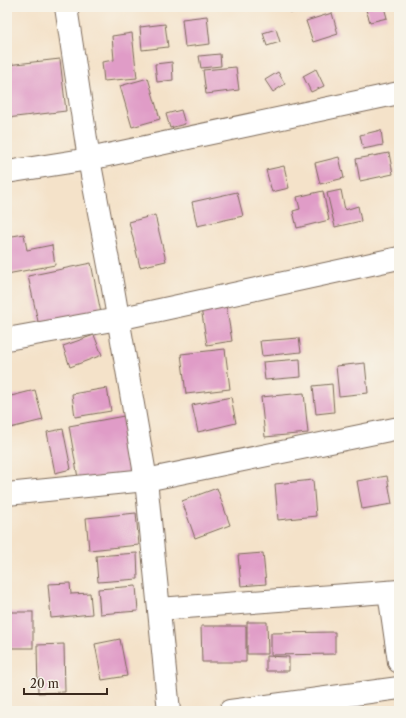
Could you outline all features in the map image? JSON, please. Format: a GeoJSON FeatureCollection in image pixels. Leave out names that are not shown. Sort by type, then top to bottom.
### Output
{"type":"FeatureCollection","features":[{"type":"Feature","properties":{"kind":"street"},"geometry":{"type":"LineString","coordinates":[[66,7],[89,159],[146,480],[169,711]]}},
{"type":"Feature","properties":{"kind":"street"},"geometry":{"type":"LineString","coordinates":[[7,172],[89,159],[399,93]]}},
{"type":"Feature","properties":{"kind":"street"},"geometry":{"type":"LineString","coordinates":[[7,339],[118,319],[399,258]]}},
{"type":"Feature","properties":{"kind":"street"},"geometry":{"type":"LineString","coordinates":[[7,494],[146,480],[399,428]]}},
{"type":"Feature","properties":{"kind":"street"},"geometry":{"type":"LineString","coordinates":[[159,609],[394,591],[399,662]]}},
{"type":"Feature","properties":{"kind":"street"},"geometry":{"type":"LineString","coordinates":[[230,711],[399,688]]}},
{"type":"Feature","properties":{"kind":"building"},"geometry":{"type":"Polygon","coordinates":[[[290,7],[311,7],[291,13],[290,7]]]}},
{"type":"Feature","properties":{"kind":"building"},"geometry":{"type":"Polygon","coordinates":[[[365,7],[384,7],[387,18],[370,22],[365,7]]]}},
{"type":"Feature","properties":{"kind":"building"},"geometry":{"type":"Polygon","coordinates":[[[332,13],[338,34],[313,42],[306,21],[332,13]]]}},
{"type":"Feature","properties":{"kind":"building"},"geometry":{"type":"Polygon","coordinates":[[[207,16],[210,44],[185,47],[182,19],[207,16]]]}},
{"type":"Feature","properties":{"kind":"building"},"geometry":{"type":"Polygon","coordinates":[[[165,24],[168,47],[142,50],[140,27],[165,24]]]}},
{"type":"Feature","properties":{"kind":"building"},"geometry":{"type":"Polygon","coordinates":[[[276,29],[280,42],[267,46],[263,33],[276,29]]]}},
{"type":"Feature","properties":{"kind":"building"},"geometry":{"type":"Polygon","coordinates":[[[132,33],[137,78],[104,81],[102,62],[114,60],[112,36],[132,33]]]}},
{"type":"Feature","properties":{"kind":"building"},"geometry":{"type":"Polygon","coordinates":[[[220,54],[221,66],[201,68],[199,56],[220,54]]]}},
{"type":"Feature","properties":{"kind":"building"},"geometry":{"type":"Polygon","coordinates":[[[60,59],[66,111],[7,118],[7,65],[60,59]]]}},
{"type":"Feature","properties":{"kind":"building"},"geometry":{"type":"Polygon","coordinates":[[[172,62],[173,80],[157,82],[155,64],[172,62]]]}},
{"type":"Feature","properties":{"kind":"building"},"geometry":{"type":"Polygon","coordinates":[[[236,67],[239,90],[206,94],[203,70],[236,67]]]}},
{"type":"Feature","properties":{"kind":"building"},"geometry":{"type":"Polygon","coordinates":[[[316,69],[324,86],[311,92],[303,76],[316,69]]]}},
{"type":"Feature","properties":{"kind":"building"},"geometry":{"type":"Polygon","coordinates":[[[278,72],[285,84],[273,92],[265,80],[278,72]]]}},
{"type":"Feature","properties":{"kind":"building"},"geometry":{"type":"Polygon","coordinates":[[[148,78],[160,119],[132,127],[120,86],[148,78]]]}},
{"type":"Feature","properties":{"kind":"building"},"geometry":{"type":"Polygon","coordinates":[[[181,110],[185,124],[170,128],[166,114],[181,110]]]}},
{"type":"Feature","properties":{"kind":"building"},"geometry":{"type":"Polygon","coordinates":[[[381,130],[383,145],[363,149],[360,135],[381,130]]]}},
{"type":"Feature","properties":{"kind":"building"},"geometry":{"type":"Polygon","coordinates":[[[389,153],[393,174],[360,181],[356,159],[389,153]]]}},
{"type":"Feature","properties":{"kind":"building"},"geometry":{"type":"Polygon","coordinates":[[[339,157],[344,178],[320,184],[315,163],[339,157]]]}},
{"type":"Feature","properties":{"kind":"building"},"geometry":{"type":"Polygon","coordinates":[[[284,166],[289,188],[272,192],[266,170],[284,166]]]}},
{"type":"Feature","properties":{"kind":"building"},"geometry":{"type":"Polygon","coordinates":[[[341,190],[345,210],[358,206],[361,221],[335,227],[327,193],[341,190]]]}},
{"type":"Feature","properties":{"kind":"building"},"geometry":{"type":"Polygon","coordinates":[[[323,191],[329,220],[297,228],[293,211],[300,209],[297,197],[323,191]]]}},
{"type":"Feature","properties":{"kind":"building"},"geometry":{"type":"Polygon","coordinates":[[[237,192],[243,216],[197,226],[192,202],[237,192]]]}},
{"type":"Feature","properties":{"kind":"building"},"geometry":{"type":"Polygon","coordinates":[[[155,215],[166,261],[140,267],[129,222],[155,215]]]}},
{"type":"Feature","properties":{"kind":"building"},"geometry":{"type":"Polygon","coordinates":[[[24,234],[27,250],[52,245],[55,265],[7,274],[7,237],[24,234]]]}},
{"type":"Feature","properties":{"kind":"building"},"geometry":{"type":"Polygon","coordinates":[[[91,263],[101,313],[39,326],[28,276],[91,263]]]}},
{"type":"Feature","properties":{"kind":"building"},"geometry":{"type":"Polygon","coordinates":[[[226,304],[232,341],[207,345],[201,308],[226,304]]]}},
{"type":"Feature","properties":{"kind":"building"},"geometry":{"type":"Polygon","coordinates":[[[94,335],[102,355],[70,367],[63,346],[94,335]]]}},
{"type":"Feature","properties":{"kind":"building"},"geometry":{"type":"Polygon","coordinates":[[[299,338],[301,352],[262,356],[260,341],[299,338]]]}},
{"type":"Feature","properties":{"kind":"building"},"geometry":{"type":"Polygon","coordinates":[[[225,349],[230,389],[186,394],[181,354],[225,349]]]}},
{"type":"Feature","properties":{"kind":"building"},"geometry":{"type":"Polygon","coordinates":[[[300,359],[301,377],[265,380],[263,362],[300,359]]]}},
{"type":"Feature","properties":{"kind":"building"},"geometry":{"type":"Polygon","coordinates":[[[365,363],[368,393],[339,396],[336,366],[365,363]]]}},
{"type":"Feature","properties":{"kind":"building"},"geometry":{"type":"Polygon","coordinates":[[[332,384],[334,412],[316,414],[313,386],[332,384]]]}},
{"type":"Feature","properties":{"kind":"building"},"geometry":{"type":"Polygon","coordinates":[[[107,388],[111,411],[75,417],[72,394],[107,388]]]}},
{"type":"Feature","properties":{"kind":"building"},"geometry":{"type":"Polygon","coordinates":[[[35,390],[43,420],[10,428],[7,416],[7,397],[35,390]]]}},
{"type":"Feature","properties":{"kind":"building"},"geometry":{"type":"Polygon","coordinates":[[[304,393],[308,433],[265,437],[261,397],[304,393]]]}},
{"type":"Feature","properties":{"kind":"building"},"geometry":{"type":"Polygon","coordinates":[[[231,397],[236,423],[198,432],[192,405],[231,397]]]}},
{"type":"Feature","properties":{"kind":"building"},"geometry":{"type":"Polygon","coordinates":[[[124,416],[134,474],[79,484],[69,426],[124,416]]]}},
{"type":"Feature","properties":{"kind":"building"},"geometry":{"type":"Polygon","coordinates":[[[63,429],[71,469],[55,473],[47,432],[63,429]]]}},
{"type":"Feature","properties":{"kind":"building"},"geometry":{"type":"Polygon","coordinates":[[[387,476],[392,504],[362,509],[357,481],[387,476]]]}},
{"type":"Feature","properties":{"kind":"building"},"geometry":{"type":"Polygon","coordinates":[[[313,480],[316,516],[278,520],[275,484],[313,480]]]}},
{"type":"Feature","properties":{"kind":"building"},"geometry":{"type":"Polygon","coordinates":[[[217,488],[230,525],[195,538],[182,501],[217,488]]]}},
{"type":"Feature","properties":{"kind":"building"},"geometry":{"type":"Polygon","coordinates":[[[136,513],[139,545],[89,550],[86,518],[136,513]]]}},
{"type":"Feature","properties":{"kind":"building"},"geometry":{"type":"Polygon","coordinates":[[[137,553],[138,579],[98,582],[96,556],[137,553]]]}},
{"type":"Feature","properties":{"kind":"building"},"geometry":{"type":"Polygon","coordinates":[[[263,553],[266,584],[241,586],[238,555],[263,553]]]}},
{"type":"Feature","properties":{"kind":"building"},"geometry":{"type":"Polygon","coordinates":[[[70,583],[71,594],[90,593],[92,614],[51,618],[48,584],[70,583]]]}},
{"type":"Feature","properties":{"kind":"building"},"geometry":{"type":"Polygon","coordinates":[[[136,586],[138,611],[100,614],[98,589],[136,586]]]}},
{"type":"Feature","properties":{"kind":"building"},"geometry":{"type":"Polygon","coordinates":[[[7,612],[33,612],[33,648],[7,648],[7,612]]]}},
{"type":"Feature","properties":{"kind":"building"},"geometry":{"type":"Polygon","coordinates":[[[247,622],[267,622],[268,654],[247,654],[247,622]]]}},
{"type":"Feature","properties":{"kind":"building"},"geometry":{"type":"Polygon","coordinates":[[[201,626],[246,626],[246,662],[202,662],[201,626]]]}},
{"type":"Feature","properties":{"kind":"building"},"geometry":{"type":"Polygon","coordinates":[[[335,632],[335,654],[271,655],[271,633],[335,632]]]}},
{"type":"Feature","properties":{"kind":"building"},"geometry":{"type":"Polygon","coordinates":[[[120,639],[127,676],[102,680],[95,644],[120,639]]]}},
{"type":"Feature","properties":{"kind":"building"},"geometry":{"type":"Polygon","coordinates":[[[64,644],[65,692],[38,693],[37,645],[64,644]]]}},
{"type":"Feature","properties":{"kind":"building"},"geometry":{"type":"Polygon","coordinates":[[[266,656],[289,657],[289,671],[266,671],[266,656]]]}}]}
